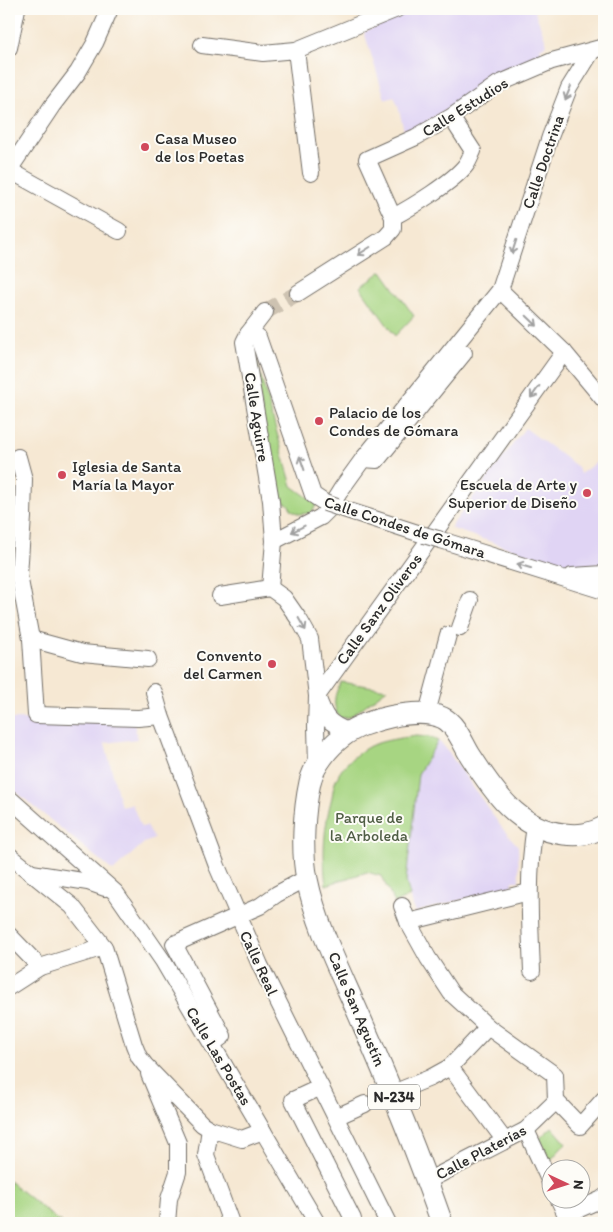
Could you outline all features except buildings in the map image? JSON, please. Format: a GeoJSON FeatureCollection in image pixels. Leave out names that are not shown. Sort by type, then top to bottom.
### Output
{"type":"FeatureCollection","features":[{"type":"Feature","properties":{"kind":"main road","name":"N-234"},"geometry":{"type":"LineString","coordinates":[[306,878],[304,844],[306,804],[311,778],[331,747],[350,732],[398,715],[435,716]]}},
{"type":"Feature","properties":{"kind":"main road"},"geometry":{"type":"LineString","coordinates":[[435,716],[452,725],[499,797],[525,821],[550,833],[577,836],[591,834],[604,827]]}},
{"type":"Feature","properties":{"kind":"main road","name":"Calle San Agustín"},"geometry":{"type":"LineString","coordinates":[[306,878],[320,922],[393,1093],[442,1223]]}},
{"type":"Feature","properties":{"kind":"street"},"geometry":{"type":"LineString","coordinates":[[9,48],[18,9]]}},
{"type":"Feature","properties":{"kind":"street"},"geometry":{"type":"LineString","coordinates":[[110,9],[95,43],[78,72],[52,106],[9,170],[119,231]]}},
{"type":"Feature","properties":{"kind":"street"},"geometry":{"type":"LineString","coordinates":[[202,45],[264,53],[296,50],[396,9]]}},
{"type":"Feature","properties":{"kind":"street","name":"Calle Estudios"},"geometry":{"type":"LineString","coordinates":[[393,217],[367,159],[416,137],[451,117],[498,84],[552,61],[598,49]]}},
{"type":"Feature","properties":{"kind":"street","name":"Calle Doctrina"},"geometry":{"type":"LineString","coordinates":[[328,509],[363,459],[377,460],[503,305],[500,290],[550,137],[569,88],[598,49]]}},
{"type":"Feature","properties":{"kind":"street"},"geometry":{"type":"LineString","coordinates":[[296,50],[311,173]]}},
{"type":"Feature","properties":{"kind":"street"},"geometry":{"type":"LineString","coordinates":[[298,293],[386,237],[393,228],[393,217],[444,184],[465,166],[473,151],[451,117]]}},
{"type":"Feature","properties":{"kind":"street"},"geometry":{"type":"LineString","coordinates":[[500,290],[564,352],[604,400]]}},
{"type":"Feature","properties":{"kind":"street"},"geometry":{"type":"LineString","coordinates":[[248,334],[265,312]]}},
{"type":"Feature","properties":{"kind":"street","name":"Calle Aguirre"},"geometry":{"type":"LineString","coordinates":[[248,334],[244,342],[271,500],[274,541],[270,588]]}},
{"type":"Feature","properties":{"kind":"street","name":"Calle Condes de Gómara"},"geometry":{"type":"LineString","coordinates":[[248,334],[258,337],[313,495],[328,509],[424,534],[604,591]]}},
{"type":"Feature","properties":{"kind":"street","name":"Calle Sanz Oliveros"},"geometry":{"type":"LineString","coordinates":[[317,696],[564,352]]}},
{"type":"Feature","properties":{"kind":"street"},"geometry":{"type":"LineString","coordinates":[[18,457],[24,479],[18,575],[31,640],[36,715],[138,718],[161,716]]}},
{"type":"Feature","properties":{"kind":"street"},"geometry":{"type":"LineString","coordinates":[[274,541],[328,509]]}},
{"type":"Feature","properties":{"kind":"street","name":"Calle Condes de Gómara"},"geometry":{"type":"LineString","coordinates":[[554,575],[604,574]]}},
{"type":"Feature","properties":{"kind":"street"},"geometry":{"type":"LineString","coordinates":[[220,596],[270,588],[284,598],[300,620],[310,639],[317,696],[318,766]]}},
{"type":"Feature","properties":{"kind":"street"},"geometry":{"type":"LineString","coordinates":[[435,716],[454,631],[470,600]]}},
{"type":"Feature","properties":{"kind":"street"},"geometry":{"type":"LineString","coordinates":[[31,640],[82,653],[148,659]]}},
{"type":"Feature","properties":{"kind":"street","name":"Calle Real"},"geometry":{"type":"LineString","coordinates":[[154,692],[161,716],[217,866],[238,916],[284,1015],[388,1223]]}},
{"type":"Feature","properties":{"kind":"street"},"geometry":{"type":"LineString","coordinates":[[317,696],[324,714],[333,725],[350,732]]}},
{"type":"Feature","properties":{"kind":"street","name":"Calle Las Postas"},"geometry":{"type":"LineString","coordinates":[[9,798],[116,893],[163,961],[317,1223]]}},
{"type":"Feature","properties":{"kind":"street"},"geometry":{"type":"LineString","coordinates":[[532,971],[529,892],[530,854],[535,826]]}},
{"type":"Feature","properties":{"kind":"street"},"geometry":{"type":"LineString","coordinates":[[32,873],[52,873],[63,870],[69,852]]}},
{"type":"Feature","properties":{"kind":"street"},"geometry":{"type":"LineString","coordinates":[[9,855],[72,906],[104,947],[134,1045],[145,1065],[202,1124],[210,1129],[242,1139],[263,1131]]}},
{"type":"Feature","properties":{"kind":"street"},"geometry":{"type":"LineString","coordinates":[[32,873],[88,882],[116,893]]}},
{"type":"Feature","properties":{"kind":"street"},"geometry":{"type":"LineString","coordinates":[[212,1044],[223,1036],[174,944],[260,906],[306,878]]}},
{"type":"Feature","properties":{"kind":"street"},"geometry":{"type":"LineString","coordinates":[[408,922],[529,892]]}},
{"type":"Feature","properties":{"kind":"street"},"geometry":{"type":"LineString","coordinates":[[402,906],[408,922],[428,958],[451,993],[488,1026],[555,1075],[556,1101],[580,1126],[604,1099]]}},
{"type":"Feature","properties":{"kind":"street"},"geometry":{"type":"LineString","coordinates":[[9,935],[40,968]]}},
{"type":"Feature","properties":{"kind":"street"},"geometry":{"type":"LineString","coordinates":[[9,986],[40,968],[104,947]]}},
{"type":"Feature","properties":{"kind":"street"},"geometry":{"type":"LineString","coordinates":[[393,1093],[430,1078],[450,1067],[488,1026]]}},
{"type":"Feature","properties":{"kind":"street"},"geometry":{"type":"LineString","coordinates":[[145,1065],[178,1143],[178,1172],[169,1199],[168,1221]]}},
{"type":"Feature","properties":{"kind":"street"},"geometry":{"type":"LineString","coordinates":[[450,1067],[505,1141]]}},
{"type":"Feature","properties":{"kind":"street"},"geometry":{"type":"LineString","coordinates":[[321,1087],[293,1100],[353,1219]]}},
{"type":"Feature","properties":{"kind":"street","name":"Calle Platerías"},"geometry":{"type":"LineString","coordinates":[[427,1181],[526,1130],[556,1101]]}},
{"type":"Feature","properties":{"kind":"street"},"geometry":{"type":"LineString","coordinates":[[336,1117],[365,1104]]}},
{"type":"Feature","properties":{"kind":"street"},"geometry":{"type":"LineString","coordinates":[[210,1129],[206,1155],[231,1223]]}},
{"type":"Feature","properties":{"kind":"street"},"geometry":{"type":"LineString","coordinates":[[526,1130],[540,1160]]}},
{"type":"Feature","properties":{"kind":"street"},"geometry":{"type":"LineString","coordinates":[[590,1204],[604,1197]]}},
{"type":"Feature","properties":{"kind":"street"},"geometry":{"type":"LineString","coordinates":[[564,1210],[566,1215],[577,1210]]}},
{"type":"Feature","properties":{"kind":"shaded area"},"geometry":{"type":"Polygon","coordinates":[[[418,9],[534,9],[547,44],[540,48],[543,59],[491,82],[405,135],[394,96],[385,99],[364,32],[418,9]]]}},
{"type":"Feature","properties":{"kind":"shaded area"},"geometry":{"type":"Polygon","coordinates":[[[525,428],[578,467],[580,474],[604,457],[604,564],[580,566],[558,562],[527,554],[450,528],[525,428]]]}},
{"type":"Feature","properties":{"kind":"shaded area"},"geometry":{"type":"Polygon","coordinates":[[[9,719],[134,722],[137,739],[105,743],[121,807],[132,804],[141,827],[147,826],[154,839],[144,843],[113,871],[9,786],[9,719]]]}},
{"type":"Feature","properties":{"kind":"shaded area"},"geometry":{"type":"Polygon","coordinates":[[[438,741],[444,746],[502,828],[518,846],[519,881],[513,881],[511,887],[415,912],[406,882],[418,774],[438,741]]]}},
{"type":"Feature","properties":{"kind":"green space"},"geometry":{"type":"Polygon","coordinates":[[[382,271],[414,316],[395,336],[360,287],[382,271]]]}},
{"type":"Feature","properties":{"kind":"green space"},"geometry":{"type":"Polygon","coordinates":[[[252,345],[292,486],[317,504],[311,513],[299,514],[292,510],[288,504],[275,497],[252,345]]]}},
{"type":"Feature","properties":{"kind":"green space"},"geometry":{"type":"Polygon","coordinates":[[[341,682],[387,689],[350,717],[339,718],[335,708],[335,700],[341,682]]]}},
{"type":"Feature","properties":{"kind":"green space","name":"Parque de la Arboleda"},"geometry":{"type":"Polygon","coordinates":[[[416,736],[429,737],[438,741],[418,774],[406,881],[410,896],[395,903],[381,876],[367,872],[326,885],[324,852],[327,819],[334,785],[343,768],[351,759],[370,746],[416,736]]]}},
{"type":"Feature","properties":{"kind":"green space"},"geometry":{"type":"Polygon","coordinates":[[[552,1127],[566,1143],[551,1160],[548,1160],[540,1138],[552,1127]]]}},
{"type":"Feature","properties":{"kind":"green space"},"geometry":{"type":"Polygon","coordinates":[[[9,1181],[61,1223],[9,1223],[9,1181]]]}},
{"type":"Feature","properties":{"kind":"tunnel"},"geometry":{"type":"LineString","coordinates":[[265,312],[298,293]]}},
{"type":"Feature","properties":{"kind":"place","name":"Casa Museo de los Poetas"},"geometry":{"type":"Point","coordinates":[145,147]}},
{"type":"Feature","properties":{"kind":"place","name":"Palacio de los Condes de Gómara"},"geometry":{"type":"Point","coordinates":[319,421]}},
{"type":"Feature","properties":{"kind":"place","name":"Iglesia de Santa María la Mayor"},"geometry":{"type":"Point","coordinates":[62,475]}},
{"type":"Feature","properties":{"kind":"place","name":"Escuela de Arte y Superior de Diseño"},"geometry":{"type":"Point","coordinates":[587,493]}},
{"type":"Feature","properties":{"kind":"place","name":"Convento del Carmen"},"geometry":{"type":"Point","coordinates":[272,664]}}]}
